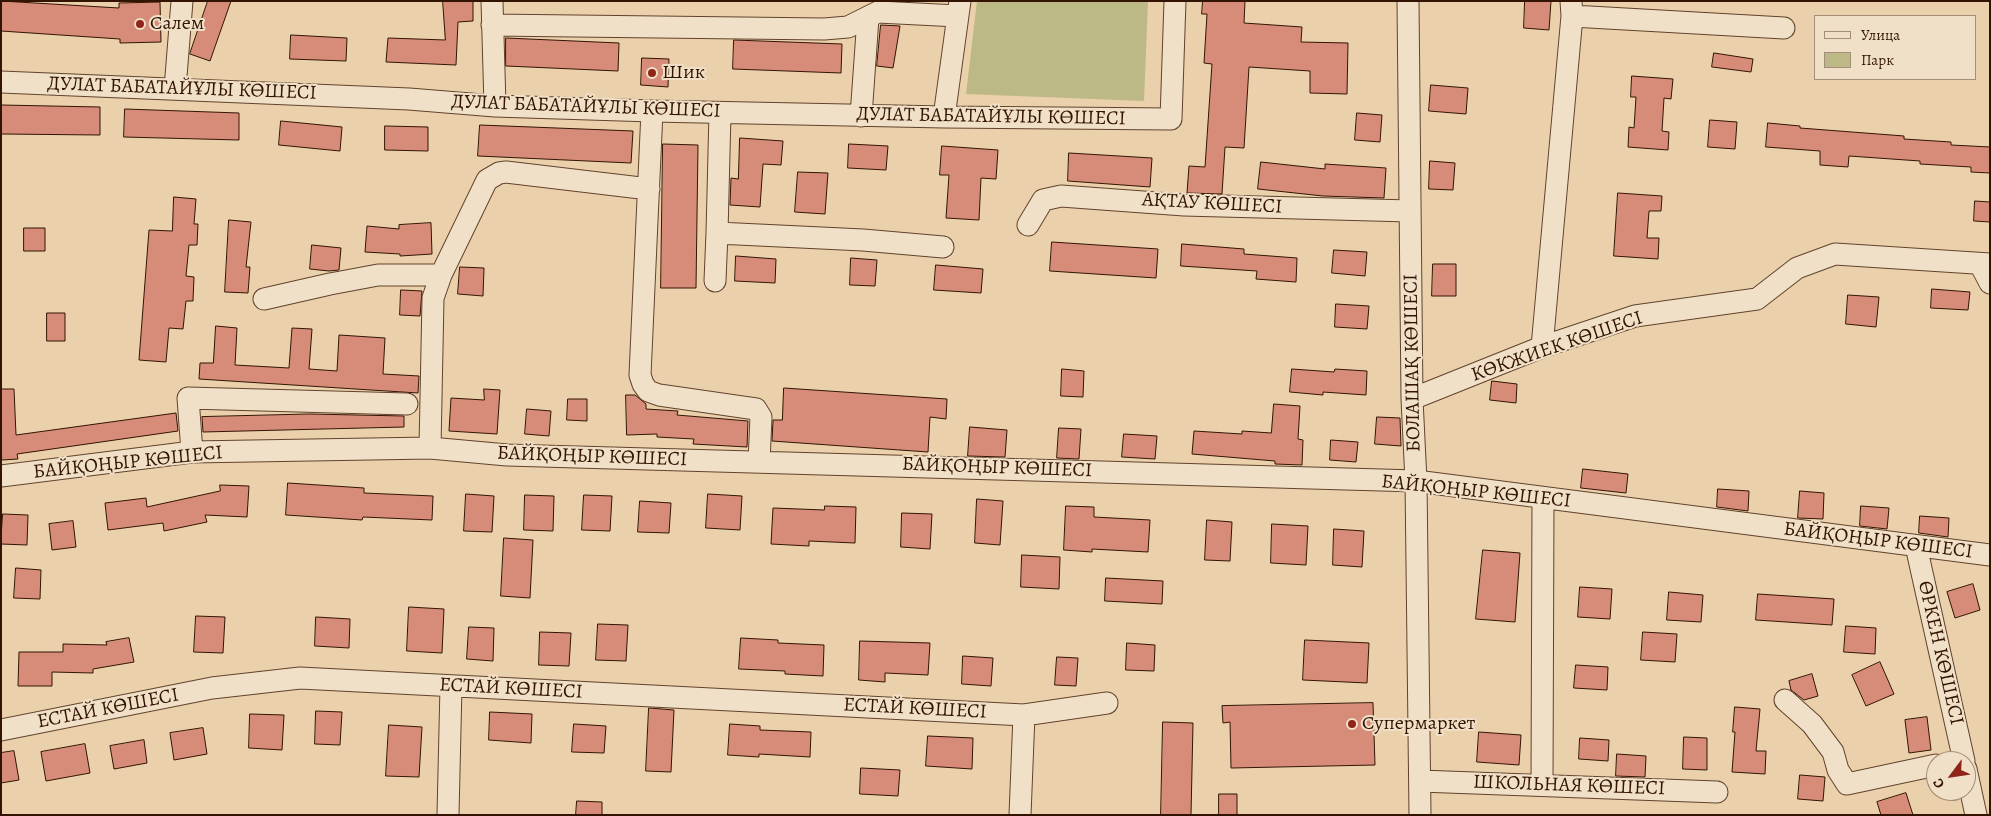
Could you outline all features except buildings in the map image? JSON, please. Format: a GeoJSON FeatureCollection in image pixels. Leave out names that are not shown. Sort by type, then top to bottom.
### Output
{"type":"FeatureCollection","features":[{"type":"Feature","properties":{"kind":"street"},"geometry":{"type":"LineString","coordinates":[[492,1],[494,106]]}},
{"type":"Feature","properties":{"kind":"street","name":"ДУЛАТ БАБАТАЙҰЛЫ КӨШЕСІ"},"geometry":{"type":"LineString","coordinates":[[1,82],[409,99],[494,106],[652,111],[861,116],[1171,119],[1175,1]]}},
{"type":"Feature","properties":{"kind":"street","name":"БОЛАШАҚ КӨШЕСІ"},"geometry":{"type":"LineString","coordinates":[[1408,1],[1412,399],[1416,481],[1420,815]]}},
{"type":"Feature","properties":{"kind":"street"},"geometry":{"type":"LineString","coordinates":[[175,89],[179,2]]}},
{"type":"Feature","properties":{"kind":"street"},"geometry":{"type":"LineString","coordinates":[[492,25],[824,29],[848,27],[875,10],[959,9],[944,117]]}},
{"type":"Feature","properties":{"kind":"street"},"geometry":{"type":"LineString","coordinates":[[1542,347],[1572,9],[1784,28]]}},
{"type":"Feature","properties":{"kind":"street"},"geometry":{"type":"LineString","coordinates":[[861,116],[875,10]]}},
{"type":"Feature","properties":{"kind":"street"},"geometry":{"type":"LineString","coordinates":[[652,111],[640,366],[642,384],[648,391],[659,395],[756,408],[760,417],[759,462]]}},
{"type":"Feature","properties":{"kind":"street"},"geometry":{"type":"LineString","coordinates":[[715,280],[720,113]]}},
{"type":"Feature","properties":{"kind":"street"},"geometry":{"type":"LineString","coordinates":[[430,448],[433,298],[441,275],[487,180],[498,173],[506,172],[649,189]]}},
{"type":"Feature","properties":{"kind":"street","name":"АҚТАУ КӨШЕСІ"},"geometry":{"type":"LineString","coordinates":[[1028,225],[1043,200],[1061,196],[1184,204],[1410,211]]}},
{"type":"Feature","properties":{"kind":"street"},"geometry":{"type":"LineString","coordinates":[[717,234],[863,240],[943,248]]}},
{"type":"Feature","properties":{"kind":"street","name":"КӨКЖИЕК КӨШЕСІ"},"geometry":{"type":"LineString","coordinates":[[1412,399],[1542,347],[1635,316],[1757,299],[1796,268],[1835,254],[1985,264]]}},
{"type":"Feature","properties":{"kind":"street"},"geometry":{"type":"LineString","coordinates":[[1985,264],[1990,283]]}},
{"type":"Feature","properties":{"kind":"street"},"geometry":{"type":"LineString","coordinates":[[264,299],[378,275],[441,275]]}},
{"type":"Feature","properties":{"kind":"street"},"geometry":{"type":"LineString","coordinates":[[192,452],[188,398],[407,404]]}},
{"type":"Feature","properties":{"kind":"street","name":"БАЙҚОҢЫР КӨШЕСІ"},"geometry":{"type":"LineString","coordinates":[[1,476],[192,452],[430,448],[507,455],[1416,481],[1543,499],[1990,555]]}},
{"type":"Feature","properties":{"kind":"street"},"geometry":{"type":"LineString","coordinates":[[1542,784],[1543,499]]}},
{"type":"Feature","properties":{"kind":"street","name":"ӨРКЕН КӨШЕСІ"},"geometry":{"type":"LineString","coordinates":[[1916,546],[1959,751]]}},
{"type":"Feature","properties":{"kind":"street","name":"ЕСТАЙ КӨШЕСІ"},"geometry":{"type":"LineString","coordinates":[[1,730],[212,688],[300,678],[1024,715],[1107,702]]}},
{"type":"Feature","properties":{"kind":"street"},"geometry":{"type":"LineString","coordinates":[[448,815],[452,686]]}},
{"type":"Feature","properties":{"kind":"street"},"geometry":{"type":"LineString","coordinates":[[1786,700],[1812,724],[1833,752],[1838,770],[1846,784],[1926,767]]}},
{"type":"Feature","properties":{"kind":"street"},"geometry":{"type":"LineString","coordinates":[[1020,815],[1024,715]]}},
{"type":"Feature","properties":{"kind":"street","name":"ШКОЛЬНАЯ КӨШЕСІ"},"geometry":{"type":"LineString","coordinates":[[1420,781],[1542,784],[1717,792]]}},
{"type":"Feature","properties":{"kind":"street","name":"ӨРКЕН КӨШЕСІ"},"geometry":{"type":"LineString","coordinates":[[1972,801],[1976,815]]}},
{"type":"Feature","properties":{"kind":"green space"},"geometry":{"type":"Polygon","coordinates":[[[977,1],[1148,1],[1144,101],[966,94],[977,1]]]}},
{"type":"Feature","properties":{"kind":"place","name":"Салем"},"geometry":{"type":"Point","coordinates":[140,24]}},
{"type":"Feature","properties":{"kind":"place","name":"Шик"},"geometry":{"type":"Point","coordinates":[652,73]}},
{"type":"Feature","properties":{"kind":"place","name":"Супермаркет"},"geometry":{"type":"Point","coordinates":[1352,724]}}]}
